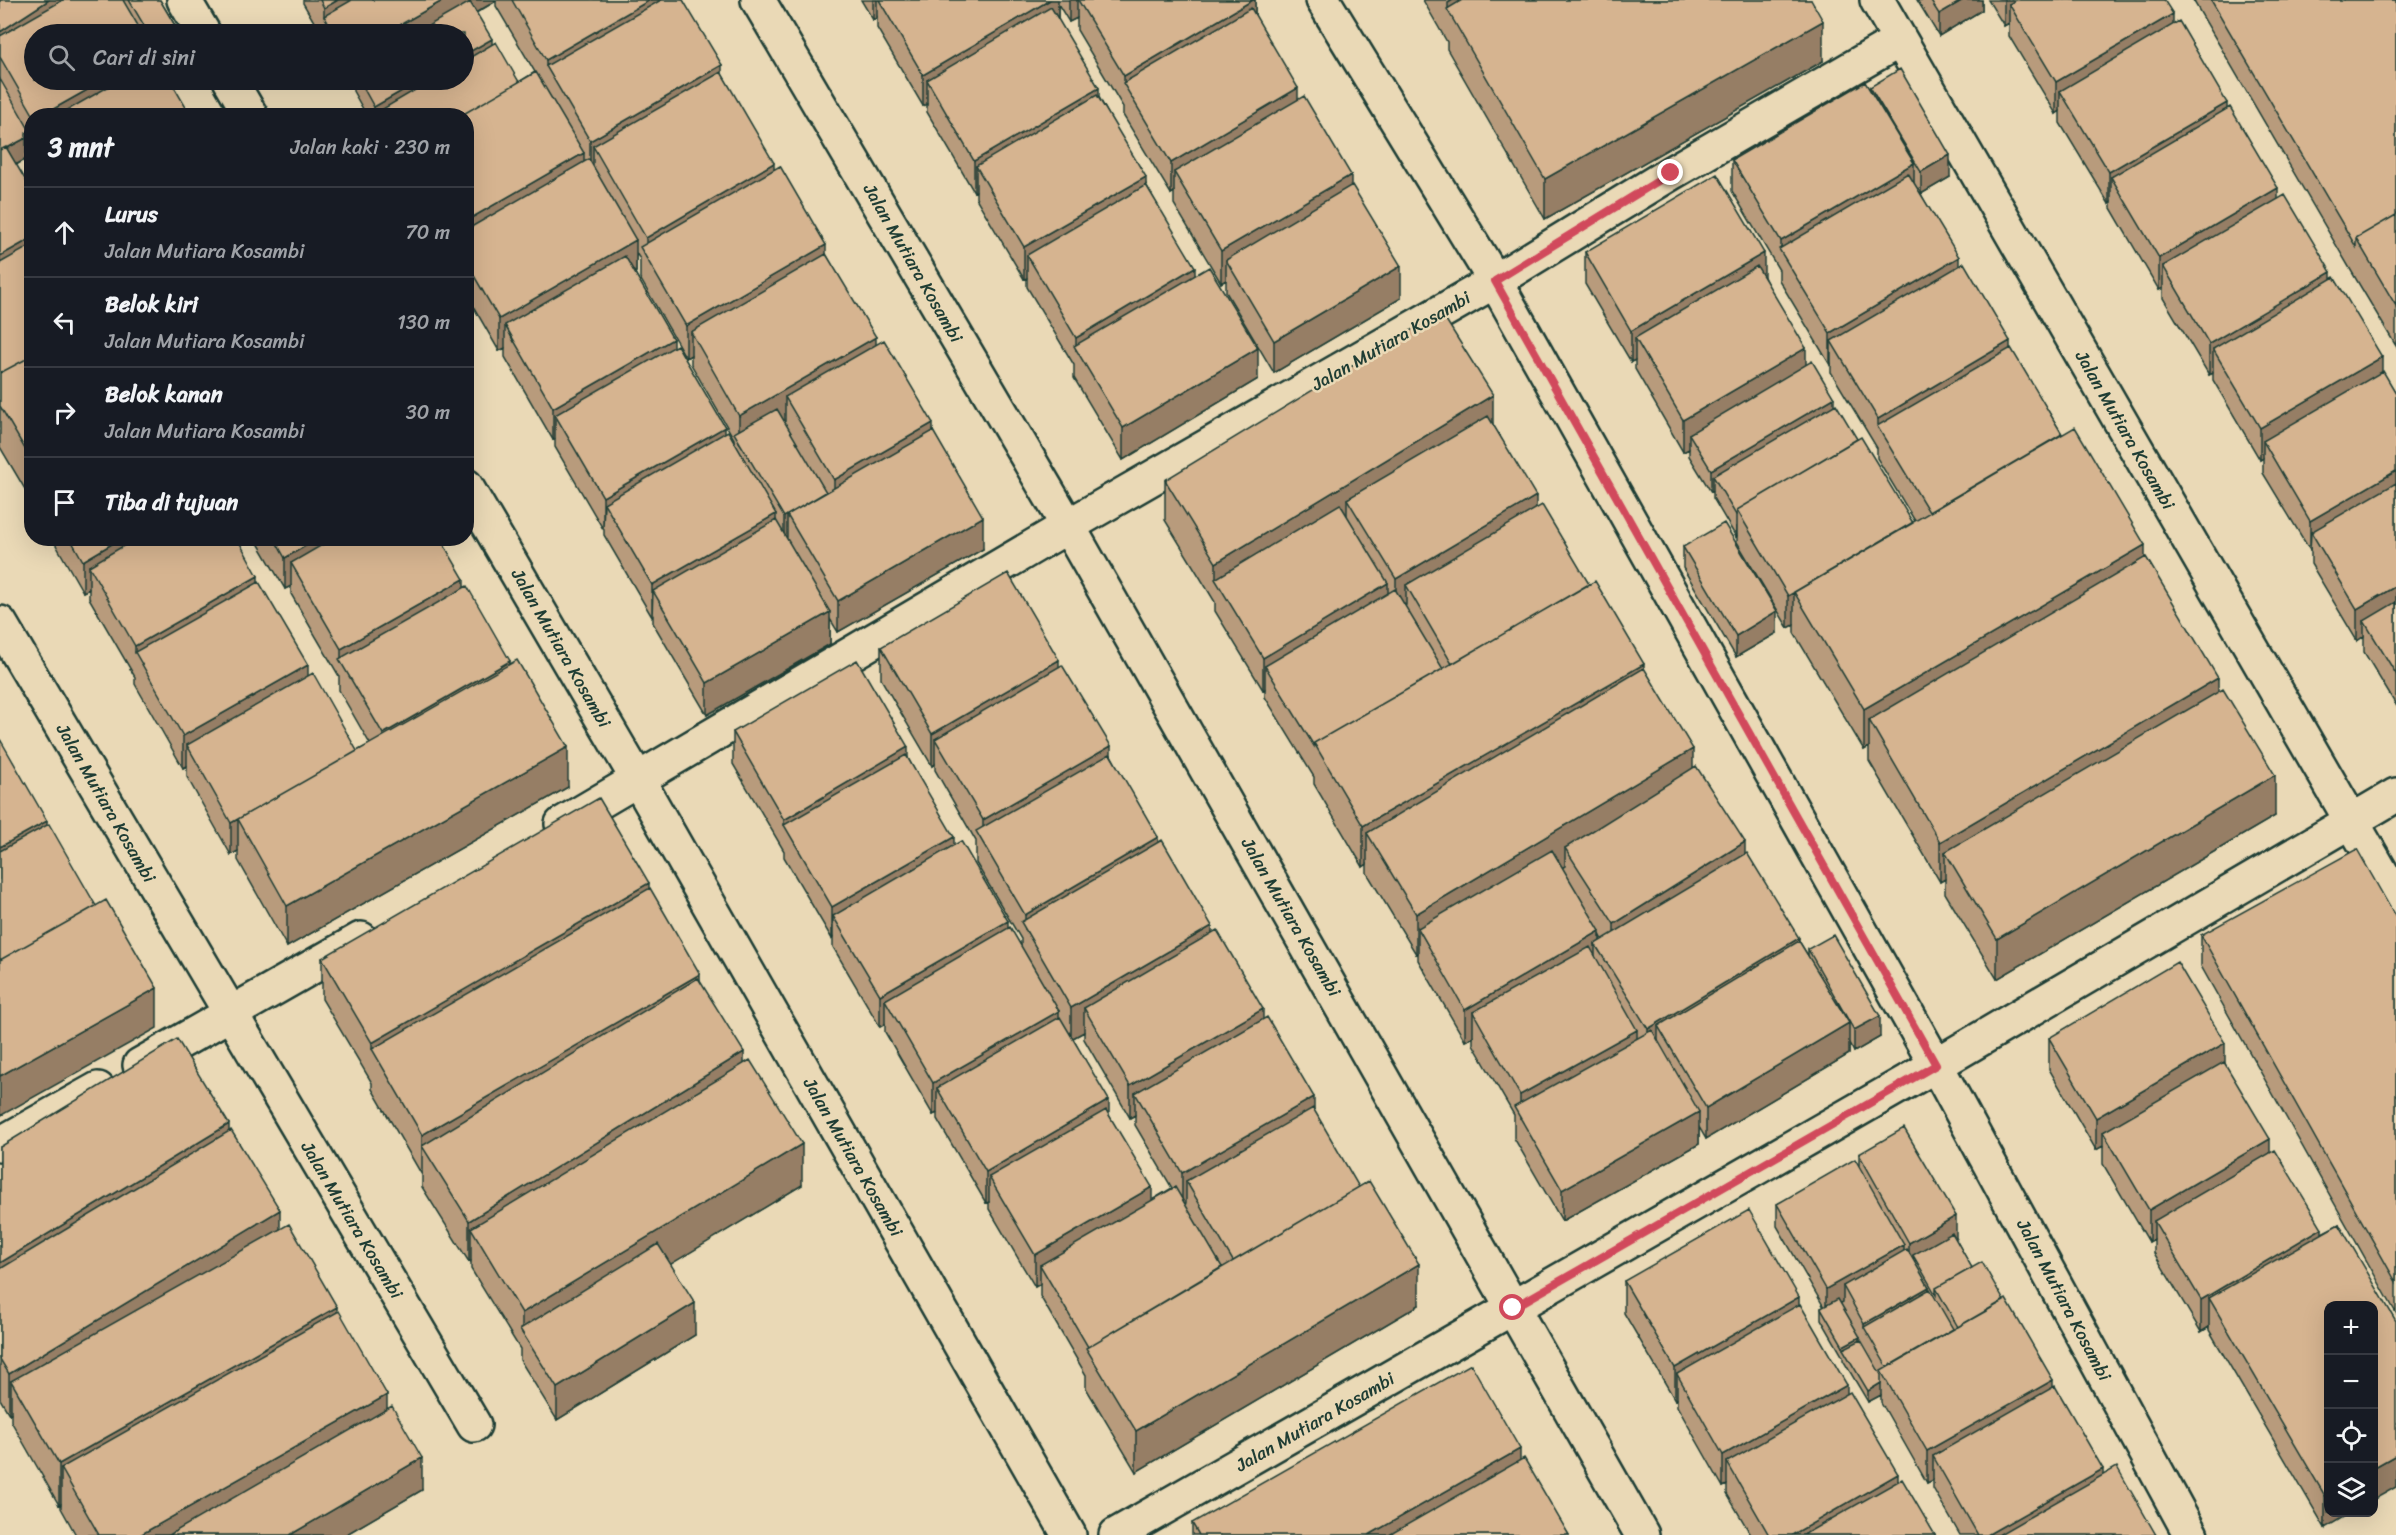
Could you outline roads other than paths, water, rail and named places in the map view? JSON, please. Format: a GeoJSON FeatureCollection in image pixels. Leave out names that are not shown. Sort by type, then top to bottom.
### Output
{"type":"FeatureCollection","features":[{"type":"Feature","properties":{"kind":"lane"},"geometry":{"type":"LineString","coordinates":[[184,0],[198,24]]}},
{"type":"Feature","properties":{"kind":"lane","name":"Jalan Mutiara Kosambi"},"geometry":{"type":"LineString","coordinates":[[758,0],[1068,526],[1642,1535]]}},
{"type":"Feature","properties":{"kind":"lane","name":"Jalan Mutiara Kosambi"},"geometry":{"type":"LineString","coordinates":[[1323,0],[1495,281],[1936,1065],[2191,1535]]}},
{"type":"Feature","properties":{"kind":"lane","name":"Jalan Mutiara Kosambi"},"geometry":{"type":"LineString","coordinates":[[1877,0],[2396,898]]}},
{"type":"Feature","properties":{"kind":"lane","name":"Jalan Mutiara Kosambi"},"geometry":{"type":"LineString","coordinates":[[536,839],[1068,526],[1495,281],[1671,173],[1900,40]]}},
{"type":"Feature","properties":{"kind":"lane"},"geometry":{"type":"LineString","coordinates":[[236,90],[246,108]]}},
{"type":"Feature","properties":{"kind":"lane","name":"Jalan Mutiara Kosambi"},"geometry":{"type":"LineString","coordinates":[[474,500],[638,780],[1069,1535]]}},
{"type":"Feature","properties":{"kind":"lane","name":"Jalan Mutiara Kosambi"},"geometry":{"type":"LineString","coordinates":[[0,623],[474,1425]]}},
{"type":"Feature","properties":{"kind":"lane","name":"Jalan Mutiara Kosambi"},"geometry":{"type":"LineString","coordinates":[[1116,1535],[1936,1065],[2350,819],[2396,795]]}},
{"type":"Feature","properties":{"kind":"lane"},"geometry":{"type":"LineString","coordinates":[[0,1144],[383,927]]}}]}
